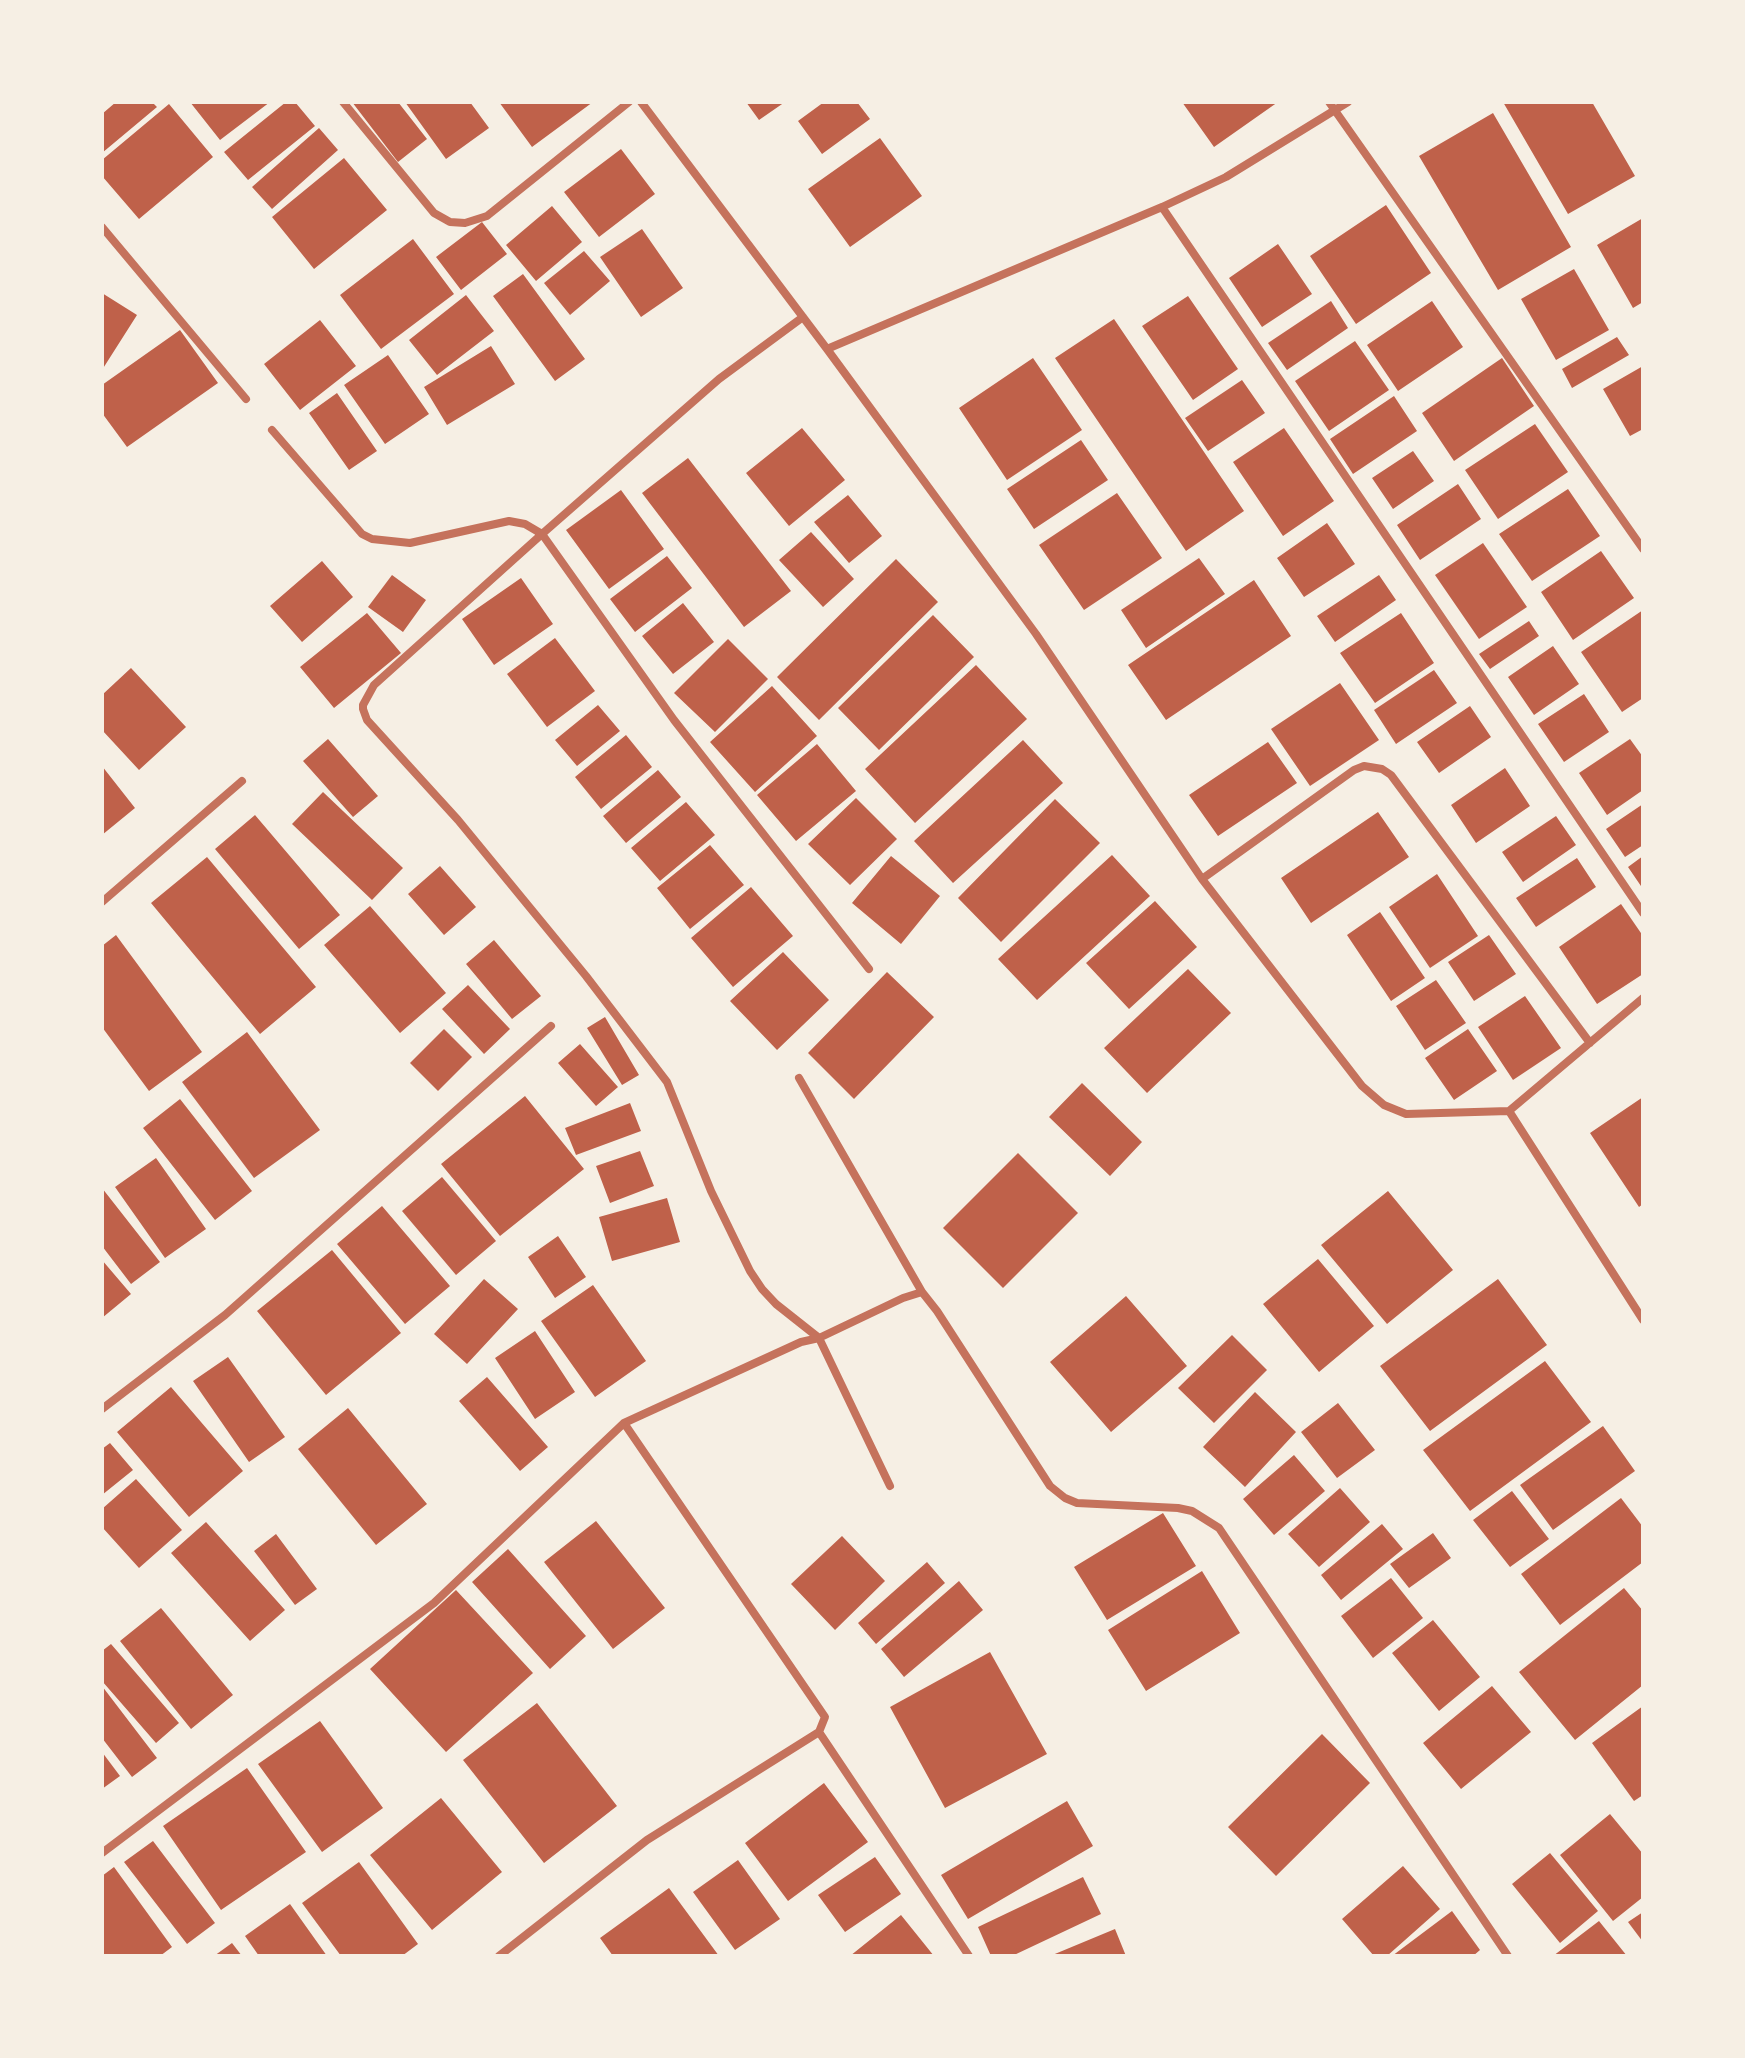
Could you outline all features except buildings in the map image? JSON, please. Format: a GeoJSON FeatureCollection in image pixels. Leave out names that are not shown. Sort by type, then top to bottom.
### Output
{"type":"FeatureCollection","features":[{"type":"Feature","properties":{"kind":"street"},"geometry":{"type":"LineString","coordinates":[[343,102],[434,213],[450,222],[465,223],[487,216],[629,102]]}},
{"type":"Feature","properties":{"kind":"street"},"geometry":{"type":"LineString","coordinates":[[641,102],[1036,634],[1202,879],[1362,1086],[1384,1105],[1415,1115],[1509,1111],[1643,998]]}},
{"type":"Feature","properties":{"kind":"street"},"geometry":{"type":"LineString","coordinates":[[1329,102],[1643,549]]}},
{"type":"Feature","properties":{"kind":"street"},"geometry":{"type":"LineString","coordinates":[[827,349],[1226,177],[1335,113],[1348,102]]}},
{"type":"Feature","properties":{"kind":"street"},"geometry":{"type":"LineString","coordinates":[[1162,207],[1643,913]]}},
{"type":"Feature","properties":{"kind":"street"},"geometry":{"type":"LineString","coordinates":[[102,227],[246,399]]}},
{"type":"Feature","properties":{"kind":"street"},"geometry":{"type":"LineString","coordinates":[[803,317],[719,379],[542,534],[374,685],[363,705],[367,720],[458,820],[586,976],[667,1082],[711,1191],[750,1271],[776,1304],[819,1338],[890,1486]]}},
{"type":"Feature","properties":{"kind":"street"},"geometry":{"type":"LineString","coordinates":[[272,430],[362,534],[372,539],[410,543],[509,521],[525,524],[542,534],[674,720],[869,969]]}},
{"type":"Feature","properties":{"kind":"street"},"geometry":{"type":"LineString","coordinates":[[1202,879],[1354,770],[1364,766],[1382,769],[1391,775],[1590,1043]]}},
{"type":"Feature","properties":{"kind":"street"},"geometry":{"type":"LineString","coordinates":[[102,902],[242,781]]}},
{"type":"Feature","properties":{"kind":"street"},"geometry":{"type":"LineString","coordinates":[[102,1409],[225,1315],[551,1026]]}},
{"type":"Feature","properties":{"kind":"street"},"geometry":{"type":"LineString","coordinates":[[799,1078],[922,1292],[1050,1486],[1065,1498],[1086,1504],[1192,1511],[1219,1528],[1508,1956]]}},
{"type":"Feature","properties":{"kind":"street"},"geometry":{"type":"LineString","coordinates":[[1509,1111],[1643,1320]]}},
{"type":"Feature","properties":{"kind":"street"},"geometry":{"type":"LineString","coordinates":[[102,1853],[434,1603],[624,1423],[801,1342],[819,1338],[922,1292]]}},
{"type":"Feature","properties":{"kind":"street"},"geometry":{"type":"LineString","coordinates":[[499,1956],[647,1840],[819,1732],[825,1713],[624,1423]]}},
{"type":"Feature","properties":{"kind":"street"},"geometry":{"type":"LineString","coordinates":[[819,1732],[969,1956]]}}]}
